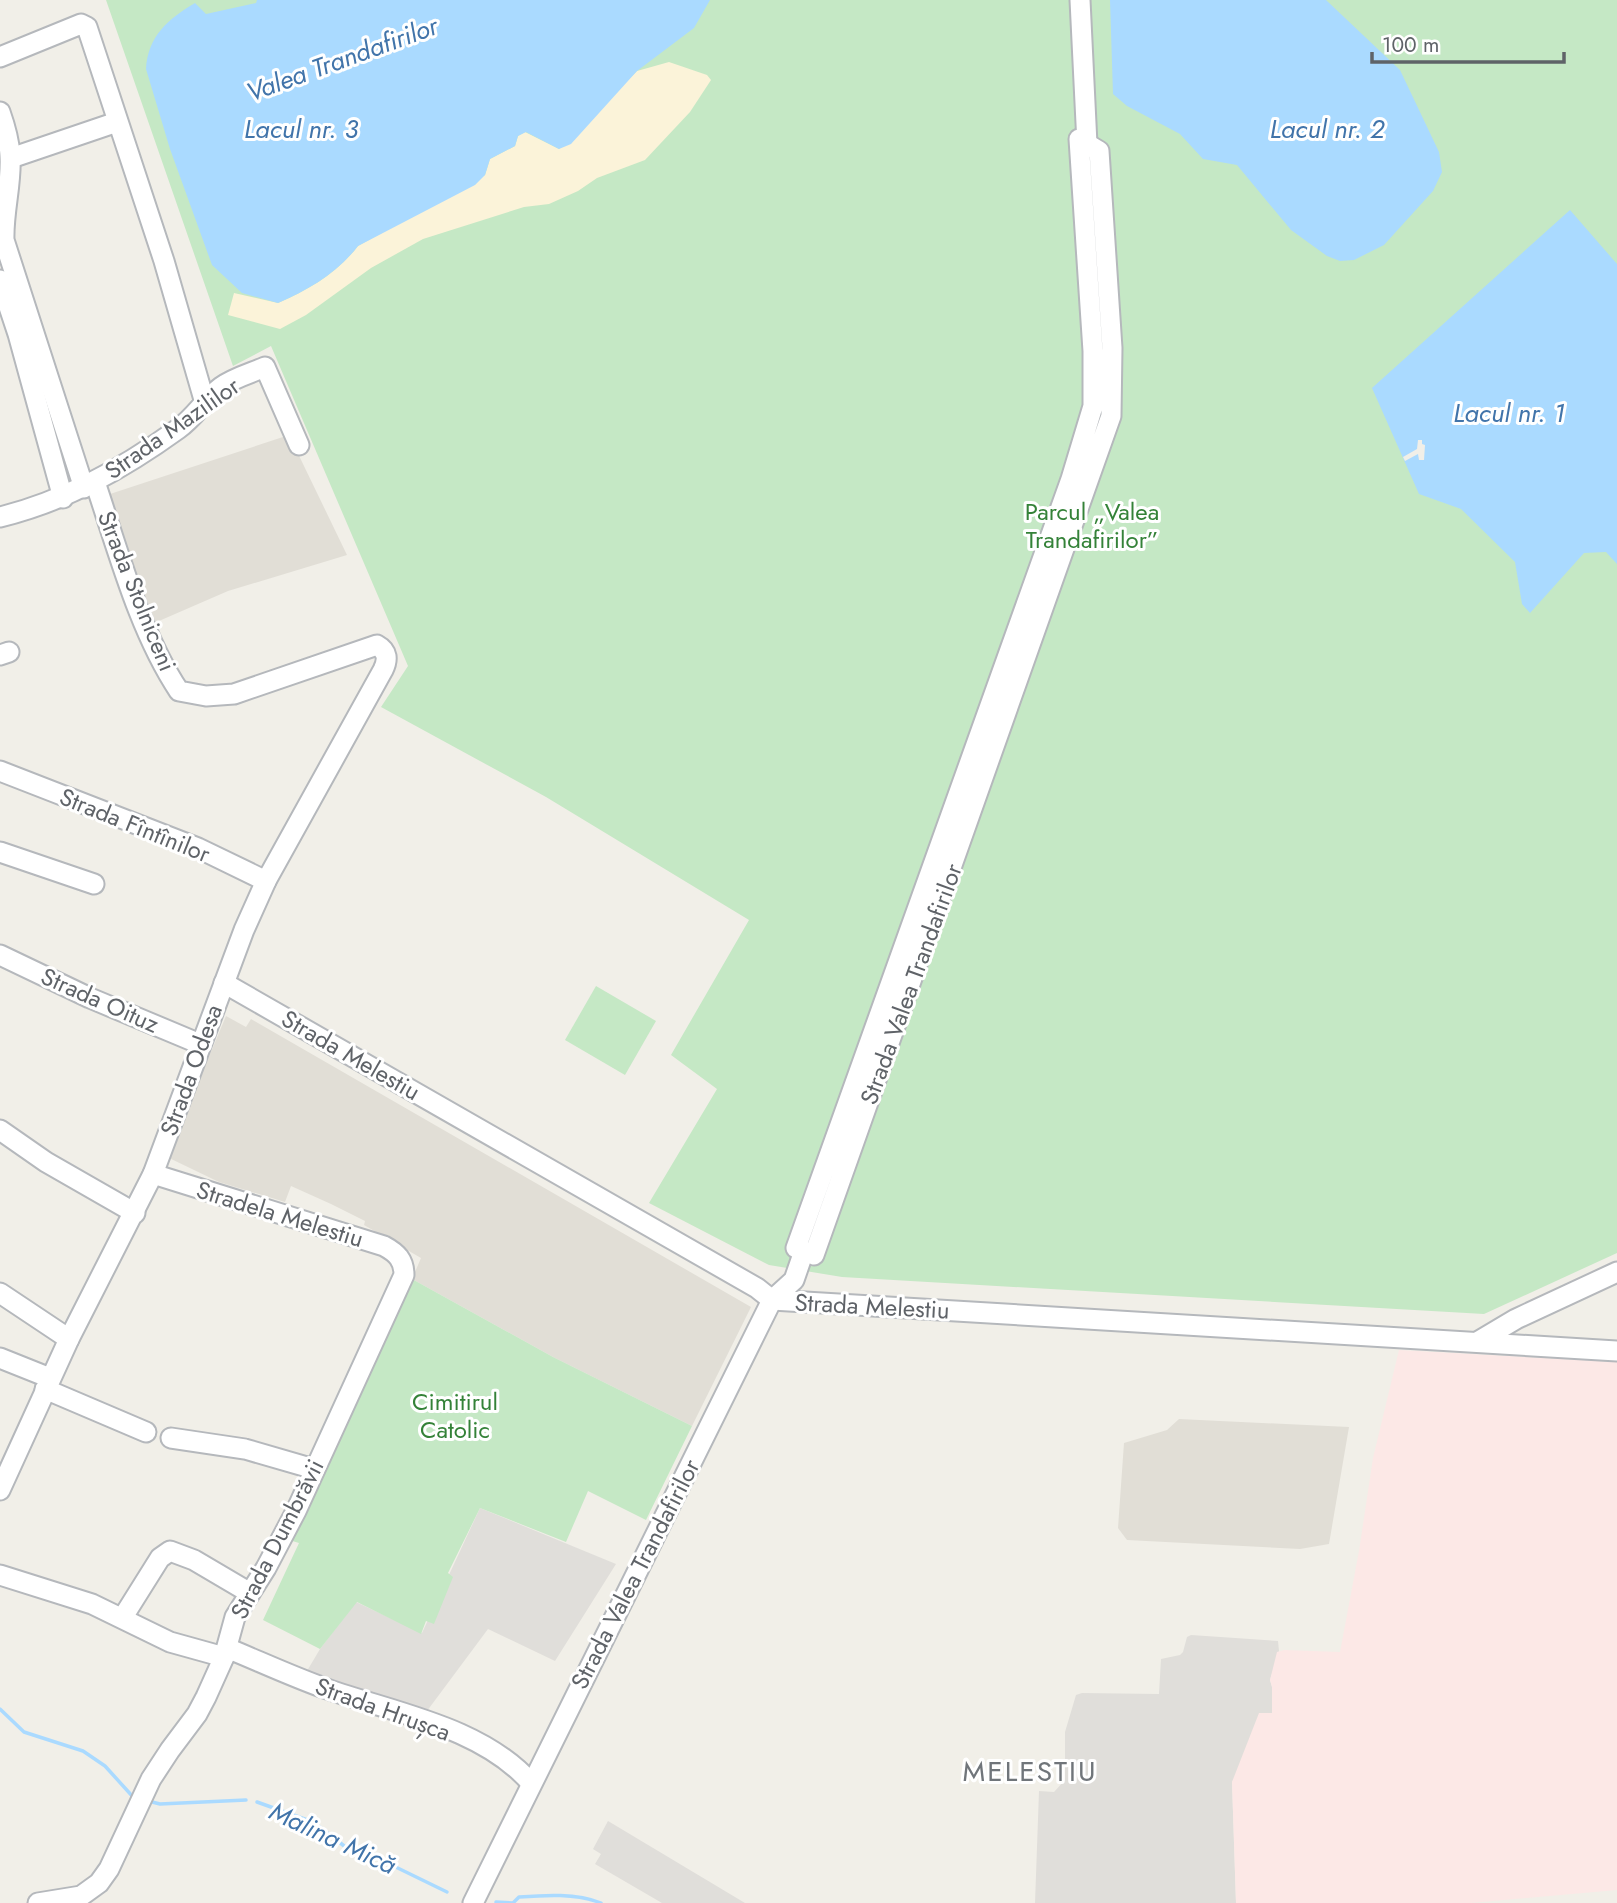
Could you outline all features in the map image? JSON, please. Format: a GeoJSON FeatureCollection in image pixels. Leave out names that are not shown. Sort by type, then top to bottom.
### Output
{"type":"FeatureCollection","features":[{"type":"Feature","properties":{"kind":"street","name":"Strada Valea Trandafirilor"},"geometry":{"type":"LineString","coordinates":[[473,1903],[772,1300],[794,1280],[804,1251],[814,1255],[1002,700],[1079,482],[1094,396],[1088,248],[1079,139],[1087,144],[1080,0]]}},
{"type":"Feature","properties":{"kind":"street"},"geometry":{"type":"LineString","coordinates":[[0,57],[85,24],[164,261],[205,403]]}},
{"type":"Feature","properties":{"kind":"street"},"geometry":{"type":"LineString","coordinates":[[0,111],[8,135],[11,158],[3,220],[4,240],[89,485]]}},
{"type":"Feature","properties":{"kind":"street"},"geometry":{"type":"LineString","coordinates":[[11,158],[117,122]]}},
{"type":"Feature","properties":{"kind":"street","name":"Strada Stolniceni"},"geometry":{"type":"LineString","coordinates":[[0,280],[18,334],[63,498]]}},
{"type":"Feature","properties":{"kind":"street","name":"Strada Mazililor"},"geometry":{"type":"LineString","coordinates":[[0,517],[63,498],[89,485],[176,430],[226,383],[265,367],[299,445]]}},
{"type":"Feature","properties":{"kind":"street","name":"Strada Stolniceni"},"geometry":{"type":"LineString","coordinates":[[89,485],[150,635],[179,691],[206,696],[234,694],[369,647],[377,645],[386,653]]}},
{"type":"Feature","properties":{"kind":"street","name":"Strada Odesa"},"geometry":{"type":"LineString","coordinates":[[0,1490],[69,1339],[153,1174],[223,983],[266,881],[383,670],[386,653]]}},
{"type":"Feature","properties":{"kind":"street","name":"Strada Fîntînilor"},"geometry":{"type":"LineString","coordinates":[[1,769],[198,848],[266,881]]}},
{"type":"Feature","properties":{"kind":"street"},"geometry":{"type":"LineString","coordinates":[[0,852],[94,884]]}},
{"type":"Feature","properties":{"kind":"street","name":"Strada Oituz"},"geometry":{"type":"LineString","coordinates":[[0,955],[90,998],[200,1044]]}},
{"type":"Feature","properties":{"kind":"street","name":"Strada Melestiu"},"geometry":{"type":"LineString","coordinates":[[223,983],[757,1288],[772,1300],[1617,1351]]}},
{"type":"Feature","properties":{"kind":"street"},"geometry":{"type":"LineString","coordinates":[[0,1130],[57,1169],[135,1213]]}},
{"type":"Feature","properties":{"kind":"street","name":"Stradela Melestiu"},"geometry":{"type":"LineString","coordinates":[[153,1174],[384,1246],[402,1261]]}},
{"type":"Feature","properties":{"kind":"street","name":"Strada Dumbrăvii"},"geometry":{"type":"LineString","coordinates":[[38,1903],[81,1896],[99,1883],[109,1869],[163,1761],[198,1714],[226,1652],[236,1616],[276,1549],[402,1282],[402,1261]]}},
{"type":"Feature","properties":{"kind":"street"},"geometry":{"type":"LineString","coordinates":[[1479,1341],[1516,1319],[1617,1272]]}},
{"type":"Feature","properties":{"kind":"street"},"geometry":{"type":"LineString","coordinates":[[0,1293],[69,1339]]}},
{"type":"Feature","properties":{"kind":"street"},"geometry":{"type":"LineString","coordinates":[[0,1358],[146,1432]]}},
{"type":"Feature","properties":{"kind":"street"},"geometry":{"type":"LineString","coordinates":[[171,1438],[245,1449],[314,1469]]}},
{"type":"Feature","properties":{"kind":"street"},"geometry":{"type":"LineString","coordinates":[[123,1617],[160,1558],[170,1551],[194,1560],[250,1592]]}},
{"type":"Feature","properties":{"kind":"street","name":"Strada Hrușca"},"geometry":{"type":"LineString","coordinates":[[0,1575],[92,1604],[170,1642],[226,1652],[424,1720],[504,1758],[531,1783]]}},
{"type":"Feature","properties":{"kind":"shaded area"},"geometry":{"type":"Polygon","coordinates":[[[289,435],[347,555],[228,591],[152,624],[107,495],[289,435]]]}},
{"type":"Feature","properties":{"kind":"shaded area"},"geometry":{"type":"Polygon","coordinates":[[[226,1016],[246,1027],[251,1019],[751,1307],[692,1426],[553,1357],[412,1279],[421,1258],[364,1225],[365,1221],[291,1186],[285,1202],[219,1182],[167,1157],[226,1016]]]}},
{"type":"Feature","properties":{"kind":"shaded area"},"geometry":{"type":"Polygon","coordinates":[[[1399,1350],[1617,1362],[1617,1890],[1471,1903],[1236,1903],[1232,1782],[1259,1713],[1272,1713],[1270,1680],[1277,1652],[1340,1652],[1373,1458],[1399,1350]]]}},
{"type":"Feature","properties":{"kind":"shaded area"},"geometry":{"type":"Polygon","coordinates":[[[1179,1419],[1349,1427],[1329,1544],[1300,1549],[1127,1540],[1118,1528],[1124,1443],[1167,1430],[1179,1419]]]}},
{"type":"Feature","properties":{"kind":"shaded area"},"geometry":{"type":"Polygon","coordinates":[[[480,1508],[616,1564],[555,1661],[488,1629],[427,1711],[321,1678],[307,1671],[320,1649],[356,1602],[422,1633],[480,1508]]]}},
{"type":"Feature","properties":{"kind":"shaded area"},"geometry":{"type":"Polygon","coordinates":[[[1191,1635],[1278,1641],[1279,1651],[1270,1680],[1272,1714],[1232,1782],[1236,1903],[1035,1903],[1039,1791],[1054,1792],[1065,1780],[1065,1732],[1076,1695],[1159,1694],[1161,1659],[1180,1655],[1187,1637],[1191,1635]]]}},
{"type":"Feature","properties":{"kind":"shaded area"},"geometry":{"type":"Polygon","coordinates":[[[608,1821],[745,1903],[662,1903],[595,1864],[601,1854],[593,1849],[608,1821]]]}},
{"type":"Feature","properties":{"kind":"green space","name":"Parcul „Valea Trandafirilor”"},"geometry":{"type":"Polygon","coordinates":[[[106,0],[1617,0],[1617,1253],[1484,1314],[842,1277],[769,1265],[649,1203],[717,1089],[671,1055],[749,920],[546,797],[381,707],[408,666],[271,346],[233,366],[106,0]]]}},
{"type":"Feature","properties":{"kind":"green space"},"geometry":{"type":"Polygon","coordinates":[[[596,986],[656,1021],[625,1075],[565,1040],[596,986]]]}},
{"type":"Feature","properties":{"kind":"green space","name":"Cimitirul Catolic"},"geometry":{"type":"Polygon","coordinates":[[[412,1279],[553,1357],[692,1426],[646,1520],[588,1491],[566,1542],[480,1508],[448,1573],[453,1577],[434,1624],[426,1621],[421,1634],[357,1602],[320,1649],[263,1620],[299,1543],[289,1540],[412,1279]]]}},
{"type":"Feature","properties":{"kind":"sand"},"geometry":{"type":"Polygon","coordinates":[[[669,62],[707,75],[711,80],[690,112],[645,160],[597,178],[578,191],[549,204],[524,207],[423,239],[371,268],[306,315],[280,329],[228,315],[234,293],[278,303],[312,286],[332,272],[358,246],[485,175],[490,159],[515,146],[518,136],[525,132],[559,149],[637,71],[669,62]]]}},
{"type":"Feature","properties":{"kind":"water","name":"Lacul nr. 3"},"geometry":{"type":"Polygon","coordinates":[[[257,0],[710,0],[694,28],[637,71],[571,144],[559,149],[526,132],[518,136],[515,146],[490,159],[485,175],[475,185],[358,246],[322,279],[278,303],[242,293],[212,265],[170,149],[146,69],[155,38],[168,22],[185,9],[195,3],[206,14],[256,3],[257,0]]]}},
{"type":"Feature","properties":{"kind":"water","name":"Lacul nr. 2"},"geometry":{"type":"Polygon","coordinates":[[[1110,0],[1326,0],[1400,70],[1439,152],[1442,172],[1433,191],[1384,245],[1354,260],[1340,261],[1327,256],[1291,230],[1237,165],[1203,159],[1180,134],[1127,106],[1113,94],[1110,0]]]}},
{"type":"Feature","properties":{"kind":"water","name":"Lacul nr. 1"},"geometry":{"type":"Polygon","coordinates":[[[1570,210],[1617,264],[1617,564],[1606,552],[1584,553],[1530,613],[1522,604],[1515,562],[1461,509],[1419,494],[1372,388],[1570,210]]]}},
{"type":"Feature","properties":{"kind":"pier"},"geometry":{"type":"Polygon","coordinates":[[[1418,440],[1422,440],[1425,445],[1424,460],[1419,460],[1418,454],[1405,461],[1403,457],[1417,449],[1418,440]]]}},
{"type":"Feature","properties":{"kind":"waterway","name":"Malina Mică"},"geometry":{"type":"LineString","coordinates":[[0,1709],[24,1732],[83,1751],[105,1766],[134,1798]]}},
{"type":"Feature","properties":{"kind":"waterway","name":"Malina Mică"},"geometry":{"type":"LineString","coordinates":[[152,1802],[160,1804],[246,1800]]}},
{"type":"Feature","properties":{"kind":"waterway","name":"Malina Mică"},"geometry":{"type":"LineString","coordinates":[[257,1802],[313,1822],[352,1852],[371,1855],[447,1892]]}},
{"type":"Feature","properties":{"kind":"waterway","name":"Malina Mică"},"geometry":{"type":"LineString","coordinates":[[496,1902],[513,1903],[519,1897],[550,1895],[571,1896],[601,1903]]}},
{"type":"Feature","properties":{"kind":"district","name":"MELESTIU"},"geometry":{"type":"Point","coordinates":[1030,1771]}},
{"type":"Feature","properties":{"kind":"water label","name":"Valea Trandafirilor"},"geometry":{"type":"Point","coordinates":[342,59]}}]}
